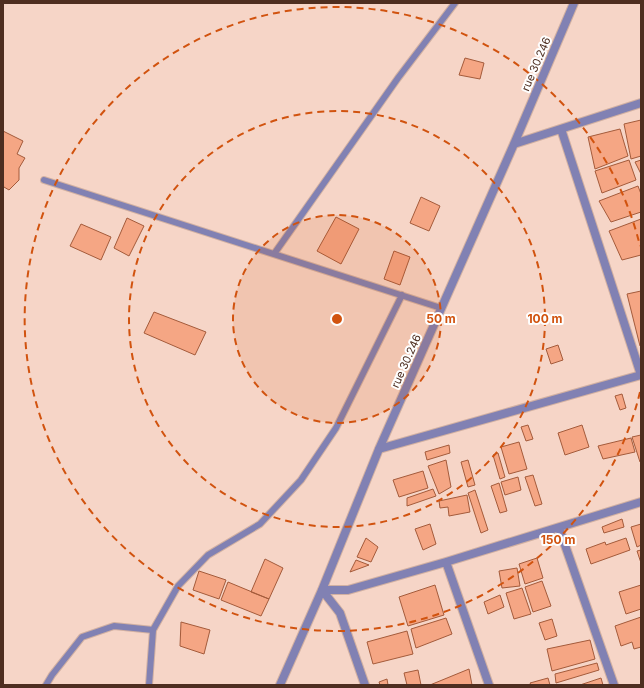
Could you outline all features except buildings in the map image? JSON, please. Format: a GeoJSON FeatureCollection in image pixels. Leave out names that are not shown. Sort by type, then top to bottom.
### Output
{"type":"FeatureCollection","features":[{"type":"Feature","properties":{"kind":"street","name":"rue 30.246"},"geometry":{"type":"LineString","coordinates":[[280,685],[322,590],[379,449],[514,144],[574,3]]}},
{"type":"Feature","properties":{"kind":"street"},"geometry":{"type":"LineString","coordinates":[[514,144],[641,103]]}},
{"type":"Feature","properties":{"kind":"street"},"geometry":{"type":"LineString","coordinates":[[379,449],[641,375],[560,129]]}},
{"type":"Feature","properties":{"kind":"street"},"geometry":{"type":"LineString","coordinates":[[322,590],[348,590],[446,562],[641,502]]}},
{"type":"Feature","properties":{"kind":"street"},"geometry":{"type":"LineString","coordinates":[[559,528],[614,685]]}},
{"type":"Feature","properties":{"kind":"street"},"geometry":{"type":"LineString","coordinates":[[446,562],[489,685]]}},
{"type":"Feature","properties":{"kind":"street"},"geometry":{"type":"LineString","coordinates":[[322,590],[340,613],[365,685]]}},
{"type":"Feature","properties":{"kind":"lane"},"geometry":{"type":"LineString","coordinates":[[274,254],[398,78],[455,3]]}},
{"type":"Feature","properties":{"kind":"lane"},"geometry":{"type":"LineString","coordinates":[[44,180],[441,308]]}},
{"type":"Feature","properties":{"kind":"lane"},"geometry":{"type":"LineString","coordinates":[[149,685],[153,630],[178,586],[208,554],[260,524],[301,480],[336,428],[402,295]]}},
{"type":"Feature","properties":{"kind":"lane"},"geometry":{"type":"LineString","coordinates":[[46,685],[82,637],[114,626],[153,630]]}}]}
